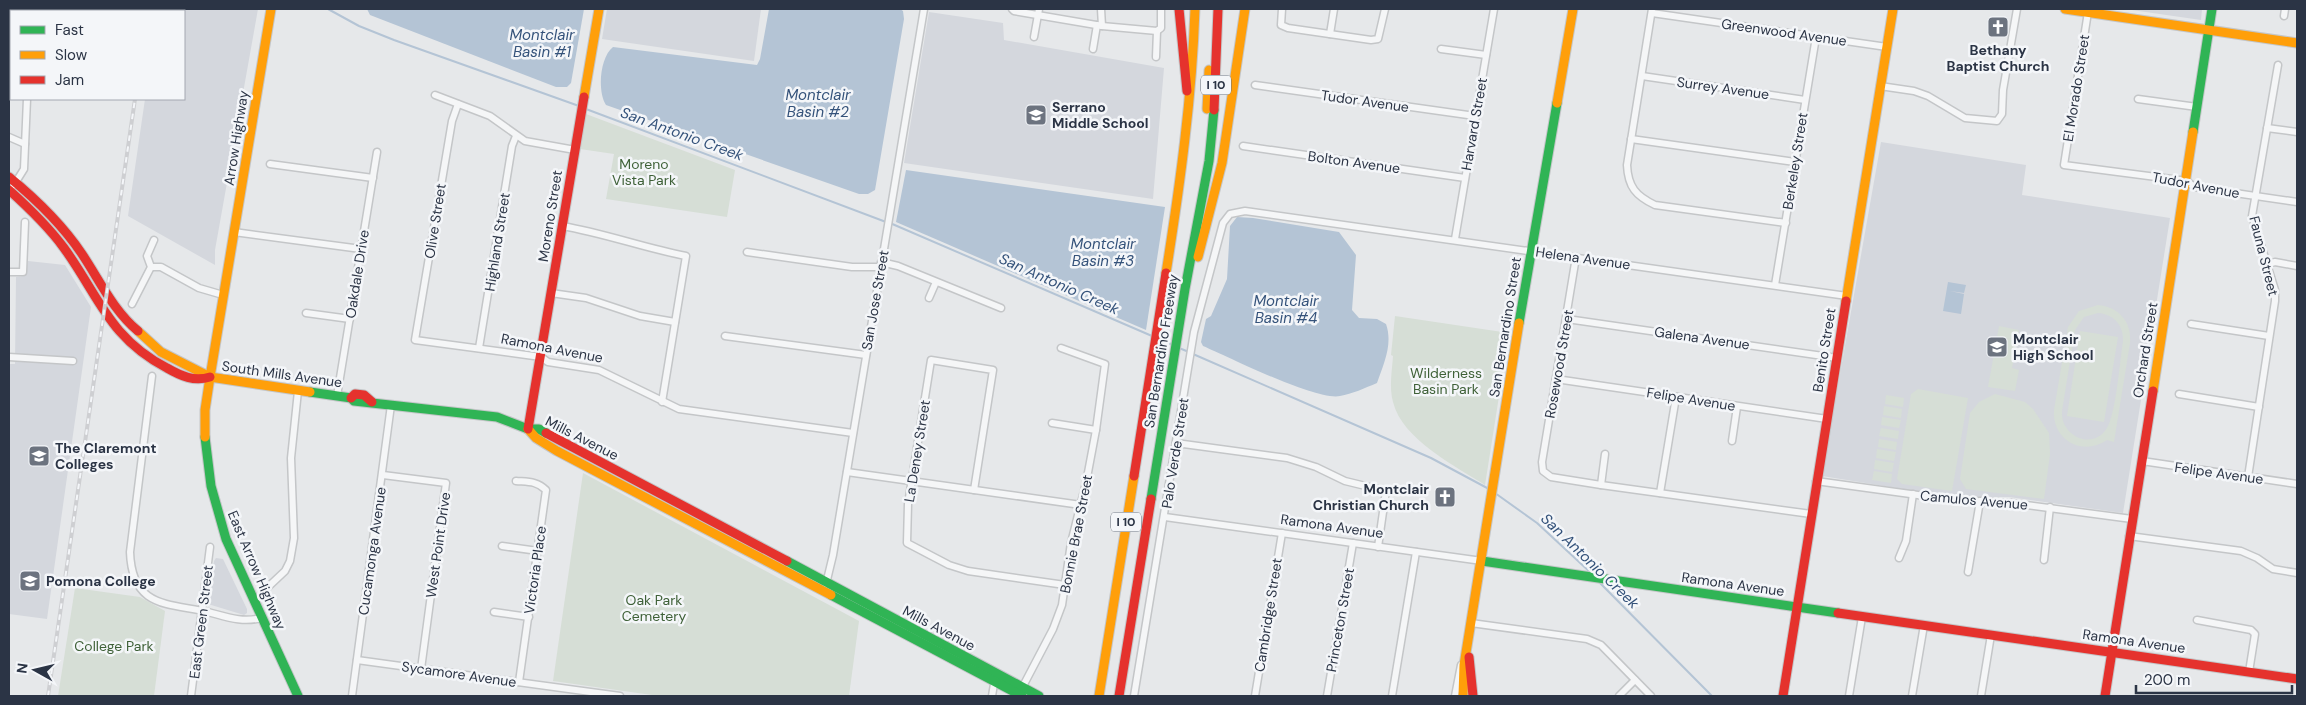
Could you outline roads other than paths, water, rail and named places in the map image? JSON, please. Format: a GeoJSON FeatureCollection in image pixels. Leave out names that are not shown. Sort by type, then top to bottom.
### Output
{"type":"FeatureCollection","features":[{"type":"Feature","properties":{"kind":"main road","name":"Arrow Highway"},"geometry":{"type":"LineString","coordinates":[[228,272],[271,9]]}},
{"type":"Feature","properties":{"kind":"main road","name":"Moreno Street"},"geometry":{"type":"LineString","coordinates":[[528,429],[599,9]]}},
{"type":"Feature","properties":{"kind":"main road"},"geometry":{"type":"LineString","coordinates":[[1179,9],[1184,73],[1189,102]]}},
{"type":"Feature","properties":{"kind":"main road","name":"San Bernardino Freeway"},"geometry":{"type":"LineString","coordinates":[[1099,696],[1184,157],[1195,42],[1195,9]]}},
{"type":"Feature","properties":{"kind":"main road"},"geometry":{"type":"LineString","coordinates":[[1209,161],[1206,134],[1210,9]]}},
{"type":"Feature","properties":{"kind":"main road","name":"San Bernardino Freeway"},"geometry":{"type":"LineString","coordinates":[[1119,696],[1185,289],[1209,161],[1216,92],[1218,9]]}},
{"type":"Feature","properties":{"kind":"main road"},"geometry":{"type":"LineString","coordinates":[[1185,289],[1196,267],[1219,177],[1245,9]]}},
{"type":"Feature","properties":{"kind":"main road","name":"San Bernardino Street"},"geometry":{"type":"LineString","coordinates":[[1464,696],[1467,650],[1531,251],[1573,9]]}},
{"type":"Feature","properties":{"kind":"main road","name":"Benito Street"},"geometry":{"type":"LineString","coordinates":[[1783,696],[1816,480],[1893,9]]}},
{"type":"Feature","properties":{"kind":"main road"},"geometry":{"type":"LineString","coordinates":[[2065,9],[2297,43]]}},
{"type":"Feature","properties":{"kind":"main road","name":"Orchard Street"},"geometry":{"type":"LineString","coordinates":[[2105,696],[2212,9]]}},
{"type":"Feature","properties":{"kind":"main road"},"geometry":{"type":"LineString","coordinates":[[11,185],[40,204],[74,243],[102,288],[128,323],[161,352],[210,378]]}},
{"type":"Feature","properties":{"kind":"main road"},"geometry":{"type":"LineString","coordinates":[[11,185],[66,250],[103,311],[120,331],[154,361],[187,378],[198,381],[210,378]]}},
{"type":"Feature","properties":{"kind":"main road","name":"East Arrow Highway"},"geometry":{"type":"LineString","coordinates":[[228,272],[205,410],[205,440],[211,486],[226,539],[298,696]]}},
{"type":"Feature","properties":{"kind":"main road","name":"South Mills Avenue"},"geometry":{"type":"LineString","coordinates":[[210,378],[350,398],[355,394],[364,395],[372,402],[497,417],[528,429]]}},
{"type":"Feature","properties":{"kind":"main road","name":"Mills Avenue"},"geometry":{"type":"LineString","coordinates":[[528,429],[536,438],[543,442],[672,506],[1021,693],[1039,696]]}},
{"type":"Feature","properties":{"kind":"main road","name":"Ramona Avenue"},"geometry":{"type":"LineString","coordinates":[[1482,561],[2297,679]]}},
{"type":"Feature","properties":{"kind":"main road","name":"San Bernardino Street"},"geometry":{"type":"LineString","coordinates":[[1467,650],[1470,660],[1473,696]]}},
{"type":"Feature","properties":{"kind":"street","name":"San Jose Street"},"geometry":{"type":"LineString","coordinates":[[825,587],[833,555],[924,9]]}},
{"type":"Feature","properties":{"kind":"street"},"geometry":{"type":"LineString","coordinates":[[1012,9],[1014,11],[1039,12],[1099,26],[1159,30]]}},
{"type":"Feature","properties":{"kind":"street"},"geometry":{"type":"LineString","coordinates":[[1093,49],[1101,9]]}},
{"type":"Feature","properties":{"kind":"street"},"geometry":{"type":"LineString","coordinates":[[1156,57],[1162,9]]}},
{"type":"Feature","properties":{"kind":"street"},"geometry":{"type":"LineString","coordinates":[[1282,9],[1281,25],[1288,28],[1371,40],[1378,39],[1385,9]]}},
{"type":"Feature","properties":{"kind":"street"},"geometry":{"type":"LineString","coordinates":[[1330,34],[1334,9]]}},
{"type":"Feature","properties":{"kind":"street","name":"Harvard Street"},"geometry":{"type":"LineString","coordinates":[[1455,239],[1494,9]]}},
{"type":"Feature","properties":{"kind":"street"},"geometry":{"type":"LineString","coordinates":[[1880,86],[1914,91],[1928,96],[1965,118],[1997,121],[2002,114],[2003,90],[2018,9]]}},
{"type":"Feature","properties":{"kind":"street"},"geometry":{"type":"LineString","coordinates":[[1652,11],[1627,166],[1627,178],[1632,188],[1640,197],[1655,205],[1786,224]]}},
{"type":"Feature","properties":{"kind":"street","name":"Greenwood Avenue"},"geometry":{"type":"LineString","coordinates":[[1652,11],[1886,47]]}},
{"type":"Feature","properties":{"kind":"street"},"geometry":{"type":"LineString","coordinates":[[1034,36],[1039,12]]}},
{"type":"Feature","properties":{"kind":"street","name":"El Morado Street"},"geometry":{"type":"LineString","coordinates":[[2064,164],[2088,12]]}},
{"type":"Feature","properties":{"kind":"street","name":"Berkeley Street"},"geometry":{"type":"LineString","coordinates":[[1776,285],[1816,37]]}},
{"type":"Feature","properties":{"kind":"street"},"geometry":{"type":"LineString","coordinates":[[1441,49],[1486,55]]}},
{"type":"Feature","properties":{"kind":"street","name":"Fauna Street"},"geometry":{"type":"LineString","coordinates":[[2248,477],[2270,336],[2275,290],[2268,264],[2255,231],[2252,216],[2278,65]]}},
{"type":"Feature","properties":{"kind":"street","name":"Surrey Avenue"},"geometry":{"type":"LineString","coordinates":[[1642,76],[1805,100]]}},
{"type":"Feature","properties":{"kind":"street","name":"Tudor Avenue"},"geometry":{"type":"LineString","coordinates":[[1255,85],[1475,116]]}},
{"type":"Feature","properties":{"kind":"street"},"geometry":{"type":"LineString","coordinates":[[435,95],[490,116],[525,141],[575,150]]}},
{"type":"Feature","properties":{"kind":"street"},"geometry":{"type":"LineString","coordinates":[[2138,99],[2197,107]]}},
{"type":"Feature","properties":{"kind":"street"},"geometry":{"type":"LineString","coordinates":[[11,185],[23,172],[28,100]]}},
{"type":"Feature","properties":{"kind":"street","name":"Olive Street"},"geometry":{"type":"LineString","coordinates":[[416,340],[452,121],[458,104]]}},
{"type":"Feature","properties":{"kind":"street"},"geometry":{"type":"LineString","coordinates":[[2268,128],[2297,132]]}},
{"type":"Feature","properties":{"kind":"street","name":"Highland Street"},"geometry":{"type":"LineString","coordinates":[[479,348],[512,146],[516,136]]}},
{"type":"Feature","properties":{"kind":"street"},"geometry":{"type":"LineString","coordinates":[[9,137],[26,144]]}},
{"type":"Feature","properties":{"kind":"street"},"geometry":{"type":"LineString","coordinates":[[1631,139],[1795,162]]}},
{"type":"Feature","properties":{"kind":"street","name":"Bolton Avenue"},"geometry":{"type":"LineString","coordinates":[[1243,146],[1465,178]]}},
{"type":"Feature","properties":{"kind":"street","name":"Oakdale Drive"},"geometry":{"type":"LineString","coordinates":[[337,396],[377,152]]}},
{"type":"Feature","properties":{"kind":"street"},"geometry":{"type":"LineString","coordinates":[[270,164],[373,178]]}},
{"type":"Feature","properties":{"kind":"street","name":"Tudor Avenue"},"geometry":{"type":"LineString","coordinates":[[2064,164],[2186,181],[2194,188],[2297,202]]}},
{"type":"Feature","properties":{"kind":"street","name":"Helena Avenue"},"geometry":{"type":"LineString","coordinates":[[1230,214],[1245,211],[1455,239],[1846,296]]}},
{"type":"Feature","properties":{"kind":"street","name":"Palo Verde Street"},"geometry":{"type":"LineString","coordinates":[[1134,696],[1194,332],[1223,223],[1230,214]]}},
{"type":"Feature","properties":{"kind":"street"},"geometry":{"type":"LineString","coordinates":[[9,272],[23,272],[25,222]]}},
{"type":"Feature","properties":{"kind":"street"},"geometry":{"type":"LineString","coordinates":[[562,226],[599,233],[653,250],[686,256],[662,402]]}},
{"type":"Feature","properties":{"kind":"street"},"geometry":{"type":"LineString","coordinates":[[234,232],[361,249]]}},
{"type":"Feature","properties":{"kind":"street"},"geometry":{"type":"LineString","coordinates":[[132,304],[151,267],[148,256],[154,240]]}},
{"type":"Feature","properties":{"kind":"street"},"geometry":{"type":"LineString","coordinates":[[747,252],[852,267],[898,266],[1001,308]]}},
{"type":"Feature","properties":{"kind":"street","name":"Rosewood Street"},"geometry":{"type":"LineString","coordinates":[[1576,257],[1542,462],[1543,471],[1551,477],[1601,485]]}},
{"type":"Feature","properties":{"kind":"street"},"geometry":{"type":"LineString","coordinates":[[2268,264],[2274,262],[2297,266]]}},
{"type":"Feature","properties":{"kind":"street"},"geometry":{"type":"LineString","coordinates":[[151,267],[161,267],[199,288],[223,295]]}},
{"type":"Feature","properties":{"kind":"street"},"geometry":{"type":"LineString","coordinates":[[929,298],[936,282]]}},
{"type":"Feature","properties":{"kind":"street"},"geometry":{"type":"LineString","coordinates":[[551,293],[586,298],[640,316],[674,322]]}},
{"type":"Feature","properties":{"kind":"street"},"geometry":{"type":"LineString","coordinates":[[306,313],[350,319]]}},
{"type":"Feature","properties":{"kind":"street","name":"Galena Avenue"},"geometry":{"type":"LineString","coordinates":[[1567,319],[1837,358]]}},
{"type":"Feature","properties":{"kind":"street"},"geometry":{"type":"LineString","coordinates":[[2191,324],[2270,336]]}},
{"type":"Feature","properties":{"kind":"street"},"geometry":{"type":"LineString","coordinates":[[725,336],[866,355]]}},
{"type":"Feature","properties":{"kind":"street","name":"Ramona Avenue"},"geometry":{"type":"LineString","coordinates":[[416,340],[541,357],[548,362],[599,370],[679,409],[854,432]]}},
{"type":"Feature","properties":{"kind":"street","name":"Bonnie Brae Street"},"geometry":{"type":"LineString","coordinates":[[1021,693],[1054,629],[1065,585],[1096,430],[1105,364],[1061,348]]}},
{"type":"Feature","properties":{"kind":"street"},"geometry":{"type":"LineString","coordinates":[[9,357],[73,360]]}},
{"type":"Feature","properties":{"kind":"street","name":"La Deney Street"},"geometry":{"type":"LineString","coordinates":[[974,490],[993,370],[931,360],[908,504],[907,543],[949,565],[968,571],[1065,585]]}},
{"type":"Feature","properties":{"kind":"street"},"geometry":{"type":"LineString","coordinates":[[152,376],[130,552],[133,570],[141,588],[148,596],[160,603],[238,620],[261,618]]}},
{"type":"Feature","properties":{"kind":"street","name":"Felipe Avenue"},"geometry":{"type":"LineString","coordinates":[[1556,378],[1827,420]]}},
{"type":"Feature","properties":{"kind":"street"},"geometry":{"type":"LineString","coordinates":[[268,587],[284,571],[292,553],[294,538],[291,458],[298,390]]}},
{"type":"Feature","properties":{"kind":"street"},"geometry":{"type":"LineString","coordinates":[[2179,394],[2259,407]]}},
{"type":"Feature","properties":{"kind":"street"},"geometry":{"type":"LineString","coordinates":[[1660,493],[1676,397]]}},
{"type":"Feature","properties":{"kind":"street","name":"Cucamonga Avenue"},"geometry":{"type":"LineString","coordinates":[[352,696],[391,405]]}},
{"type":"Feature","properties":{"kind":"street"},"geometry":{"type":"LineString","coordinates":[[1732,442],[1737,406]]}},
{"type":"Feature","properties":{"kind":"street"},"geometry":{"type":"LineString","coordinates":[[1052,423],[1096,430]]}},
{"type":"Feature","properties":{"kind":"street"},"geometry":{"type":"LineString","coordinates":[[1176,443],[1287,458],[1316,467],[1345,481],[1386,491],[1378,547]]}},
{"type":"Feature","properties":{"kind":"street"},"geometry":{"type":"LineString","coordinates":[[1605,454],[1601,485],[1811,514]]}},
{"type":"Feature","properties":{"kind":"street","name":"Felipe Avenue"},"geometry":{"type":"LineString","coordinates":[[2142,461],[2297,484]]}},
{"type":"Feature","properties":{"kind":"street"},"geometry":{"type":"LineString","coordinates":[[847,472],[1081,505]]}},
{"type":"Feature","properties":{"kind":"street","name":"West Point Drive"},"geometry":{"type":"LineString","coordinates":[[383,475],[446,483],[421,669]]}},
{"type":"Feature","properties":{"kind":"street","name":"Camulos Avenue"},"geometry":{"type":"LineString","coordinates":[[1816,480],[1954,500],[2050,508],[2132,519]]}},
{"type":"Feature","properties":{"kind":"street","name":"Victoria Place"},"geometry":{"type":"LineString","coordinates":[[516,481],[541,484],[546,490],[519,682]]}},
{"type":"Feature","properties":{"kind":"street"},"geometry":{"type":"LineString","coordinates":[[1899,558],[1906,541],[1913,494]]}},
{"type":"Feature","properties":{"kind":"street"},"geometry":{"type":"LineString","coordinates":[[1968,572],[1980,501]]}},
{"type":"Feature","properties":{"kind":"street"},"geometry":{"type":"LineString","coordinates":[[2044,560],[2050,508]]}},
{"type":"Feature","properties":{"kind":"street","name":"Ramona Avenue"},"geometry":{"type":"LineString","coordinates":[[1165,517],[1482,561]]}},
{"type":"Feature","properties":{"kind":"street","name":"Cambridge Street"},"geometry":{"type":"LineString","coordinates":[[1255,696],[1282,533]]}},
{"type":"Feature","properties":{"kind":"street"},"geometry":{"type":"LineString","coordinates":[[2130,536],[2241,551],[2257,558],[2273,569],[2297,573]]}},
{"type":"Feature","properties":{"kind":"street","name":"Princeton Street"},"geometry":{"type":"LineString","coordinates":[[1327,696],[1353,543]]}},
{"type":"Feature","properties":{"kind":"street"},"geometry":{"type":"LineString","coordinates":[[502,546],[538,551]]}},
{"type":"Feature","properties":{"kind":"street","name":"East Green Street"},"geometry":{"type":"LineString","coordinates":[[191,696],[210,547]]}},
{"type":"Feature","properties":{"kind":"street"},"geometry":{"type":"LineString","coordinates":[[1392,696],[1416,552]]}},
{"type":"Feature","properties":{"kind":"street"},"geometry":{"type":"LineString","coordinates":[[494,612],[529,617]]}},
{"type":"Feature","properties":{"kind":"street"},"geometry":{"type":"LineString","coordinates":[[1849,696],[1862,616]]}},
{"type":"Feature","properties":{"kind":"street"},"geometry":{"type":"LineString","coordinates":[[2197,620],[2251,630],[2255,634],[2249,672]]}},
{"type":"Feature","properties":{"kind":"street"},"geometry":{"type":"LineString","coordinates":[[1472,623],[1587,639],[1601,644],[1651,696]]}},
{"type":"Feature","properties":{"kind":"street"},"geometry":{"type":"LineString","coordinates":[[1912,696],[1924,625]]}},
{"type":"Feature","properties":{"kind":"street"},"geometry":{"type":"LineString","coordinates":[[1981,696],[1991,635]]}},
{"type":"Feature","properties":{"kind":"street"},"geometry":{"type":"LineString","coordinates":[[1455,696],[1462,659],[1467,650]]}},
{"type":"Feature","properties":{"kind":"street","name":"Sycamore Avenue"},"geometry":{"type":"LineString","coordinates":[[357,660],[620,696]]}},
{"type":"Feature","properties":{"kind":"street"},"geometry":{"type":"LineString","coordinates":[[992,696],[995,679]]}},
{"type":"Feature","properties":{"kind":"street"},"geometry":{"type":"LineString","coordinates":[[1619,696],[1635,680]]}},
{"type":"Feature","properties":{"kind":"water","name":"Montclair Basin #1"},"geometry":{"type":"Polygon","coordinates":[[[367,9],[584,9],[571,83],[567,87],[556,87],[370,15],[367,9]]]}},
{"type":"Feature","properties":{"kind":"water","name":"Montclair Basin #2"},"geometry":{"type":"Polygon","coordinates":[[[769,9],[900,9],[903,11],[904,19],[875,190],[868,194],[859,194],[606,105],[601,91],[601,74],[605,58],[613,47],[757,65],[760,59],[769,9]]]}},
{"type":"Feature","properties":{"kind":"water","name":"Montclair Basin #3"},"geometry":{"type":"Polygon","coordinates":[[[906,170],[1165,207],[1146,330],[896,222],[906,170]]]}},
{"type":"Feature","properties":{"kind":"water","name":"Montclair Basin #4"},"geometry":{"type":"Polygon","coordinates":[[[1237,217],[1339,232],[1356,255],[1352,310],[1359,318],[1377,319],[1386,324],[1388,331],[1387,354],[1377,383],[1345,395],[1328,396],[1293,385],[1203,346],[1201,342],[1206,319],[1211,316],[1227,279],[1230,226],[1237,217]]]}},
{"type":"Feature","properties":{"kind":"water"},"geometry":{"type":"Polygon","coordinates":[[[1948,282],[1966,285],[1964,293],[1950,291],[1964,294],[1961,314],[1943,311],[1948,282]]]}},
{"type":"Feature","properties":{"kind":"waterway","name":"San Antonio Creek"},"geometry":{"type":"LineString","coordinates":[[328,9],[359,26],[394,40],[579,106]]}},
{"type":"Feature","properties":{"kind":"waterway","name":"San Antonio Creek"},"geometry":{"type":"LineString","coordinates":[[586,109],[886,222]]}},
{"type":"Feature","properties":{"kind":"waterway","name":"San Antonio Creek"},"geometry":{"type":"LineString","coordinates":[[890,223],[1152,336]]}},
{"type":"Feature","properties":{"kind":"waterway","name":"San Antonio Creek"},"geometry":{"type":"LineString","coordinates":[[1159,339],[1173,345]]}},
{"type":"Feature","properties":{"kind":"waterway","name":"San Antonio Creek"},"geometry":{"type":"LineString","coordinates":[[1179,348],[1189,352]]}},
{"type":"Feature","properties":{"kind":"waterway","name":"San Antonio Creek"},"geometry":{"type":"LineString","coordinates":[[1193,354],[1431,458],[1489,489]]}},
{"type":"Feature","properties":{"kind":"waterway","name":"San Antonio Creek"},"geometry":{"type":"LineString","coordinates":[[1495,493],[1537,523],[1591,573]]}},
{"type":"Feature","properties":{"kind":"waterway","name":"San Antonio Creek"},"geometry":{"type":"LineString","coordinates":[[1599,582],[1712,696]]}},
{"type":"Feature","properties":{"kind":"railway"},"geometry":{"type":"LineString","coordinates":[[48,696],[135,100]]}},
{"type":"Feature","properties":{"kind":"place","name":"Bethany Baptist Church"},"geometry":{"type":"Point","coordinates":[1998,27]}},
{"type":"Feature","properties":{"kind":"place","name":"Serrano Middle School"},"geometry":{"type":"Point","coordinates":[1036,115]}},
{"type":"Feature","properties":{"kind":"place","name":"Montclair High School"},"geometry":{"type":"Point","coordinates":[1997,347]}},
{"type":"Feature","properties":{"kind":"place","name":"The Claremont Colleges"},"geometry":{"type":"Point","coordinates":[39,456]}},
{"type":"Feature","properties":{"kind":"place","name":"Montclair Christian Church"},"geometry":{"type":"Point","coordinates":[1445,497]}},
{"type":"Feature","properties":{"kind":"place","name":"Pomona College"},"geometry":{"type":"Point","coordinates":[30,581]}},
{"type":"Feature","properties":{"kind":"park label","name":"Moreno Vista Park"},"geometry":{"type":"Point","coordinates":[644,172]}},
{"type":"Feature","properties":{"kind":"park label","name":"Wilderness Basin Park"},"geometry":{"type":"Point","coordinates":[1446,382]}},
{"type":"Feature","properties":{"kind":"park label","name":"Oak Park Cemetery"},"geometry":{"type":"Point","coordinates":[654,608]}},
{"type":"Feature","properties":{"kind":"park label","name":"College Park"},"geometry":{"type":"Point","coordinates":[114,646]}}]}
